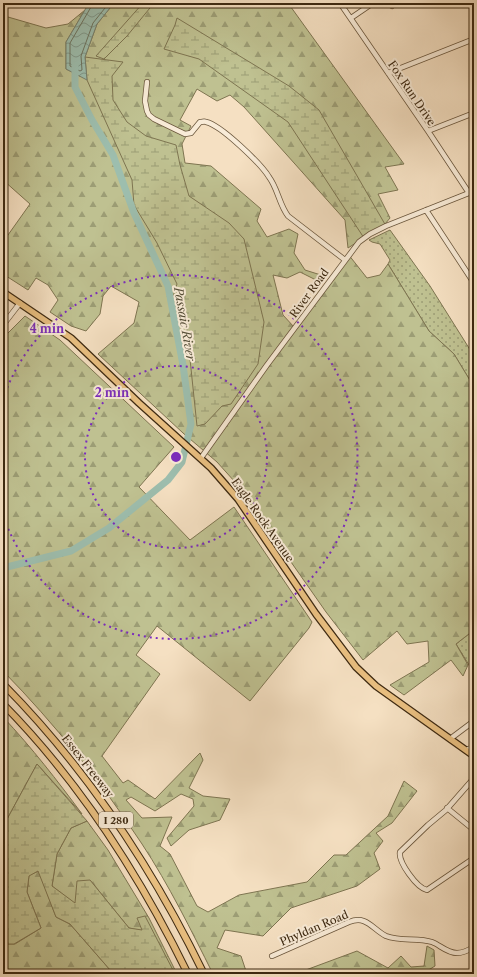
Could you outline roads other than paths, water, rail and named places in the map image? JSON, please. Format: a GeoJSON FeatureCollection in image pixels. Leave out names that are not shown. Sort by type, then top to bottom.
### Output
{"type":"FeatureCollection","features":[{"type":"Feature","properties":{"kind":"highway","name":"Essex Freeway"},"geometry":{"type":"LineString","coordinates":[[3,684],[30,712],[66,754],[91,785],[119,824],[175,916],[204,974]]}},
{"type":"Feature","properties":{"kind":"highway","name":"I 280"},"geometry":{"type":"LineString","coordinates":[[3,704],[41,746],[93,812],[118,849],[149,900],[188,974]]}},
{"type":"Feature","properties":{"kind":"main road","name":"Eagle Rock Avenue"},"geometry":{"type":"LineString","coordinates":[[3,292],[71,338],[172,434],[203,460],[222,479],[238,499],[316,614],[356,666],[376,686],[474,756]]}},
{"type":"Feature","properties":{"kind":"street","name":"Fox Run Drive"},"geometry":{"type":"LineString","coordinates":[[340,3],[469,193]]}},
{"type":"Feature","properties":{"kind":"street"},"geometry":{"type":"LineString","coordinates":[[351,18],[373,3]]}},
{"type":"Feature","properties":{"kind":"street"},"geometry":{"type":"LineString","coordinates":[[387,3],[392,6]]}},
{"type":"Feature","properties":{"kind":"street"},"geometry":{"type":"LineString","coordinates":[[388,73],[474,39]]}},
{"type":"Feature","properties":{"kind":"street"},"geometry":{"type":"LineString","coordinates":[[147,82],[145,101],[149,115],[154,119],[186,134],[191,133],[200,122],[205,121],[212,124],[238,143],[265,172],[273,184],[282,207],[288,216],[345,260]]}},
{"type":"Feature","properties":{"kind":"street"},"geometry":{"type":"LineString","coordinates":[[428,131],[474,113]]}},
{"type":"Feature","properties":{"kind":"street","name":"River Road"},"geometry":{"type":"LineString","coordinates":[[203,460],[359,242],[370,234],[474,191]]}},
{"type":"Feature","properties":{"kind":"street"},"geometry":{"type":"LineString","coordinates":[[426,210],[474,283]]}},
{"type":"Feature","properties":{"kind":"street"},"geometry":{"type":"LineString","coordinates":[[3,325],[20,303]]}},
{"type":"Feature","properties":{"kind":"street"},"geometry":{"type":"LineString","coordinates":[[450,738],[474,720]]}},
{"type":"Feature","properties":{"kind":"street"},"geometry":{"type":"LineString","coordinates":[[467,750],[474,746]]}},
{"type":"Feature","properties":{"kind":"street"},"geometry":{"type":"LineString","coordinates":[[474,778],[447,808],[399,854],[402,864],[420,887],[425,890],[431,888],[474,858]]}},
{"type":"Feature","properties":{"kind":"street"},"geometry":{"type":"LineString","coordinates":[[447,808],[474,830]]}},
{"type":"Feature","properties":{"kind":"street","name":"Phyldan Road"},"geometry":{"type":"LineString","coordinates":[[272,956],[349,922],[360,919],[388,936],[432,942],[453,953],[461,953],[474,947]]}},
{"type":"Feature","properties":{"kind":"water"},"geometry":{"type":"Polygon","coordinates":[[[89,3],[114,3],[97,24],[85,57],[87,80],[66,69],[66,42],[89,3]]]}},
{"type":"Feature","properties":{"kind":"waterway","name":"Passaic River"},"geometry":{"type":"LineString","coordinates":[[3,568],[71,551],[109,528],[168,480],[182,462],[191,424],[183,365],[168,286],[134,213],[113,155],[92,120],[75,87],[75,65]]}}]}
